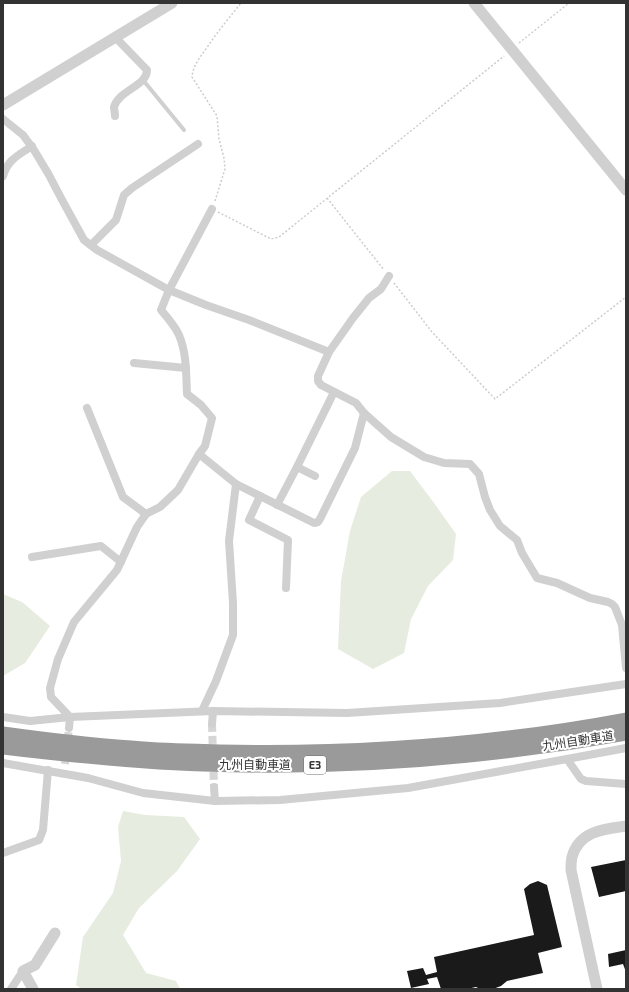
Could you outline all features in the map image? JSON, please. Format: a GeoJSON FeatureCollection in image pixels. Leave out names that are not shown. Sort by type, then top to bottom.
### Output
{"type":"FeatureCollection","features":[{"type":"Feature","properties":{"kind":"highway","name":"九州自動車道"},"geometry":{"type":"LineString","coordinates":[[3,734],[133,748],[264,753],[330,752],[456,744],[516,738],[626,720]]}},
{"type":"Feature","properties":{"kind":"highway","name":"九州自動車道"},"geometry":{"type":"LineString","coordinates":[[3,747],[132,761],[262,765],[330,764],[387,762],[464,756],[583,741],[626,733]]}},
{"type":"Feature","properties":{"kind":"street"},"geometry":{"type":"LineString","coordinates":[[3,105],[172,3]]}},
{"type":"Feature","properties":{"kind":"street"},"geometry":{"type":"LineString","coordinates":[[474,3],[626,190]]}},
{"type":"Feature","properties":{"kind":"street"},"geometry":{"type":"LineString","coordinates":[[115,37],[147,70],[147,74],[143,80],[120,97],[114,108],[115,116]]}},
{"type":"Feature","properties":{"kind":"street"},"geometry":{"type":"LineString","coordinates":[[3,119],[23,135],[32,146],[84,240],[97,250],[169,290],[206,305],[256,322],[328,352]]}},
{"type":"Feature","properties":{"kind":"street"},"geometry":{"type":"LineString","coordinates":[[91,245],[116,220],[124,195],[132,188],[198,144]]}},
{"type":"Feature","properties":{"kind":"street"},"geometry":{"type":"LineString","coordinates":[[3,176],[10,161],[32,146]]}},
{"type":"Feature","properties":{"kind":"street"},"geometry":{"type":"LineString","coordinates":[[70,716],[51,698],[50,688],[58,660],[74,622],[117,570],[137,527],[146,514],[160,507],[178,490],[205,446],[212,418],[201,405],[187,394],[186,358],[179,335],[170,320],[161,310],[169,290],[212,209]]}},
{"type":"Feature","properties":{"kind":"street"},"geometry":{"type":"LineString","coordinates":[[389,276],[380,289],[369,298],[328,352],[318,376],[318,381],[321,385],[356,404],[391,437],[424,457],[444,463],[470,464],[479,474],[490,510],[500,526],[517,540],[522,553],[537,578],[557,583],[590,598],[608,602],[615,607],[622,625],[626,668]]}},
{"type":"Feature","properties":{"kind":"street"},"geometry":{"type":"LineString","coordinates":[[134,364],[186,368]]}},
{"type":"Feature","properties":{"kind":"street"},"geometry":{"type":"LineString","coordinates":[[277,505],[334,392]]}},
{"type":"Feature","properties":{"kind":"street"},"geometry":{"type":"LineString","coordinates":[[87,408],[123,497],[146,514]]}},
{"type":"Feature","properties":{"kind":"street"},"geometry":{"type":"LineString","coordinates":[[199,454],[236,484],[314,523],[318,522],[320,519],[355,448],[364,413]]}},
{"type":"Feature","properties":{"kind":"street"},"geometry":{"type":"LineString","coordinates":[[297,467],[315,476]]}},
{"type":"Feature","properties":{"kind":"street"},"geometry":{"type":"LineString","coordinates":[[202,711],[216,681],[233,635],[233,603],[229,541],[236,484]]}},
{"type":"Feature","properties":{"kind":"street"},"geometry":{"type":"LineString","coordinates":[[260,496],[250,520],[288,540],[286,588]]}},
{"type":"Feature","properties":{"kind":"street"},"geometry":{"type":"LineString","coordinates":[[32,556],[101,546],[121,562]]}},
{"type":"Feature","properties":{"kind":"street"},"geometry":{"type":"LineString","coordinates":[[3,717],[30,720],[70,716],[213,710],[346,713],[493,704],[626,684]]}},
{"type":"Feature","properties":{"kind":"street"},"geometry":{"type":"LineString","coordinates":[[212,724],[213,710]]}},
{"type":"Feature","properties":{"kind":"street"},"geometry":{"type":"LineString","coordinates":[[69,728],[70,716]]}},
{"type":"Feature","properties":{"kind":"street"},"geometry":{"type":"LineString","coordinates":[[3,763],[88,778],[143,793],[215,801],[280,800],[408,788],[626,748]]}},
{"type":"Feature","properties":{"kind":"street"},"geometry":{"type":"LineString","coordinates":[[567,759],[581,779],[586,781],[626,784]]}},
{"type":"Feature","properties":{"kind":"street"},"geometry":{"type":"LineString","coordinates":[[64,774],[65,764]]}},
{"type":"Feature","properties":{"kind":"street"},"geometry":{"type":"LineString","coordinates":[[3,854],[39,840],[43,830],[48,770]]}},
{"type":"Feature","properties":{"kind":"street"},"geometry":{"type":"LineString","coordinates":[[214,787],[215,801]]}},
{"type":"Feature","properties":{"kind":"street"},"geometry":{"type":"LineString","coordinates":[[597,989],[571,870],[572,857],[577,846],[586,836],[599,830],[626,826]]}},
{"type":"Feature","properties":{"kind":"street"},"geometry":{"type":"LineString","coordinates":[[12,989],[23,971],[35,965],[55,933]]}},
{"type":"Feature","properties":{"kind":"street"},"geometry":{"type":"LineString","coordinates":[[23,971],[33,989]]}},
{"type":"Feature","properties":{"kind":"lane"},"geometry":{"type":"LineString","coordinates":[[143,80],[184,130]]}},
{"type":"Feature","properties":{"kind":"path"},"geometry":{"type":"LineString","coordinates":[[241,3],[197,62],[192,71],[192,77],[217,116],[226,169],[212,209],[271,239],[279,237],[569,3]]}},
{"type":"Feature","properties":{"kind":"path"},"geometry":{"type":"LineString","coordinates":[[327,198],[432,332],[496,398],[626,297]]}},
{"type":"Feature","properties":{"kind":"shaded area"},"geometry":{"type":"Polygon","coordinates":[[[392,471],[410,471],[456,534],[453,560],[428,586],[411,619],[404,653],[373,669],[338,649],[341,581],[350,531],[361,497],[392,471]]]}},
{"type":"Feature","properties":{"kind":"shaded area"},"geometry":{"type":"Polygon","coordinates":[[[3,594],[22,602],[50,626],[25,663],[3,676],[3,594]]]}},
{"type":"Feature","properties":{"kind":"shaded area"},"geometry":{"type":"Polygon","coordinates":[[[123,811],[145,815],[184,817],[200,839],[177,871],[139,908],[123,935],[146,973],[176,981],[180,989],[82,989],[76,985],[83,937],[113,893],[121,861],[118,827],[123,811]]]}},
{"type":"Feature","properties":{"kind":"building"},"geometry":{"type":"Polygon","coordinates":[[[626,860],[626,891],[599,897],[591,867],[626,860]]]}},
{"type":"Feature","properties":{"kind":"building"},"geometry":{"type":"Polygon","coordinates":[[[538,881],[547,885],[562,947],[538,953],[543,973],[507,981],[501,986],[493,989],[480,989],[476,987],[467,989],[441,989],[437,977],[427,979],[429,984],[411,988],[407,971],[423,968],[426,975],[437,972],[434,957],[534,935],[524,889],[530,884],[538,881]]]}},
{"type":"Feature","properties":{"kind":"building"},"geometry":{"type":"Polygon","coordinates":[[[626,950],[626,972],[623,964],[609,967],[608,954],[626,950]]]}},
{"type":"Feature","properties":{"kind":"tunnel"},"geometry":{"type":"LineString","coordinates":[[212,724],[214,787]]}},
{"type":"Feature","properties":{"kind":"tunnel"},"geometry":{"type":"LineString","coordinates":[[65,764],[69,728]]}}]}
